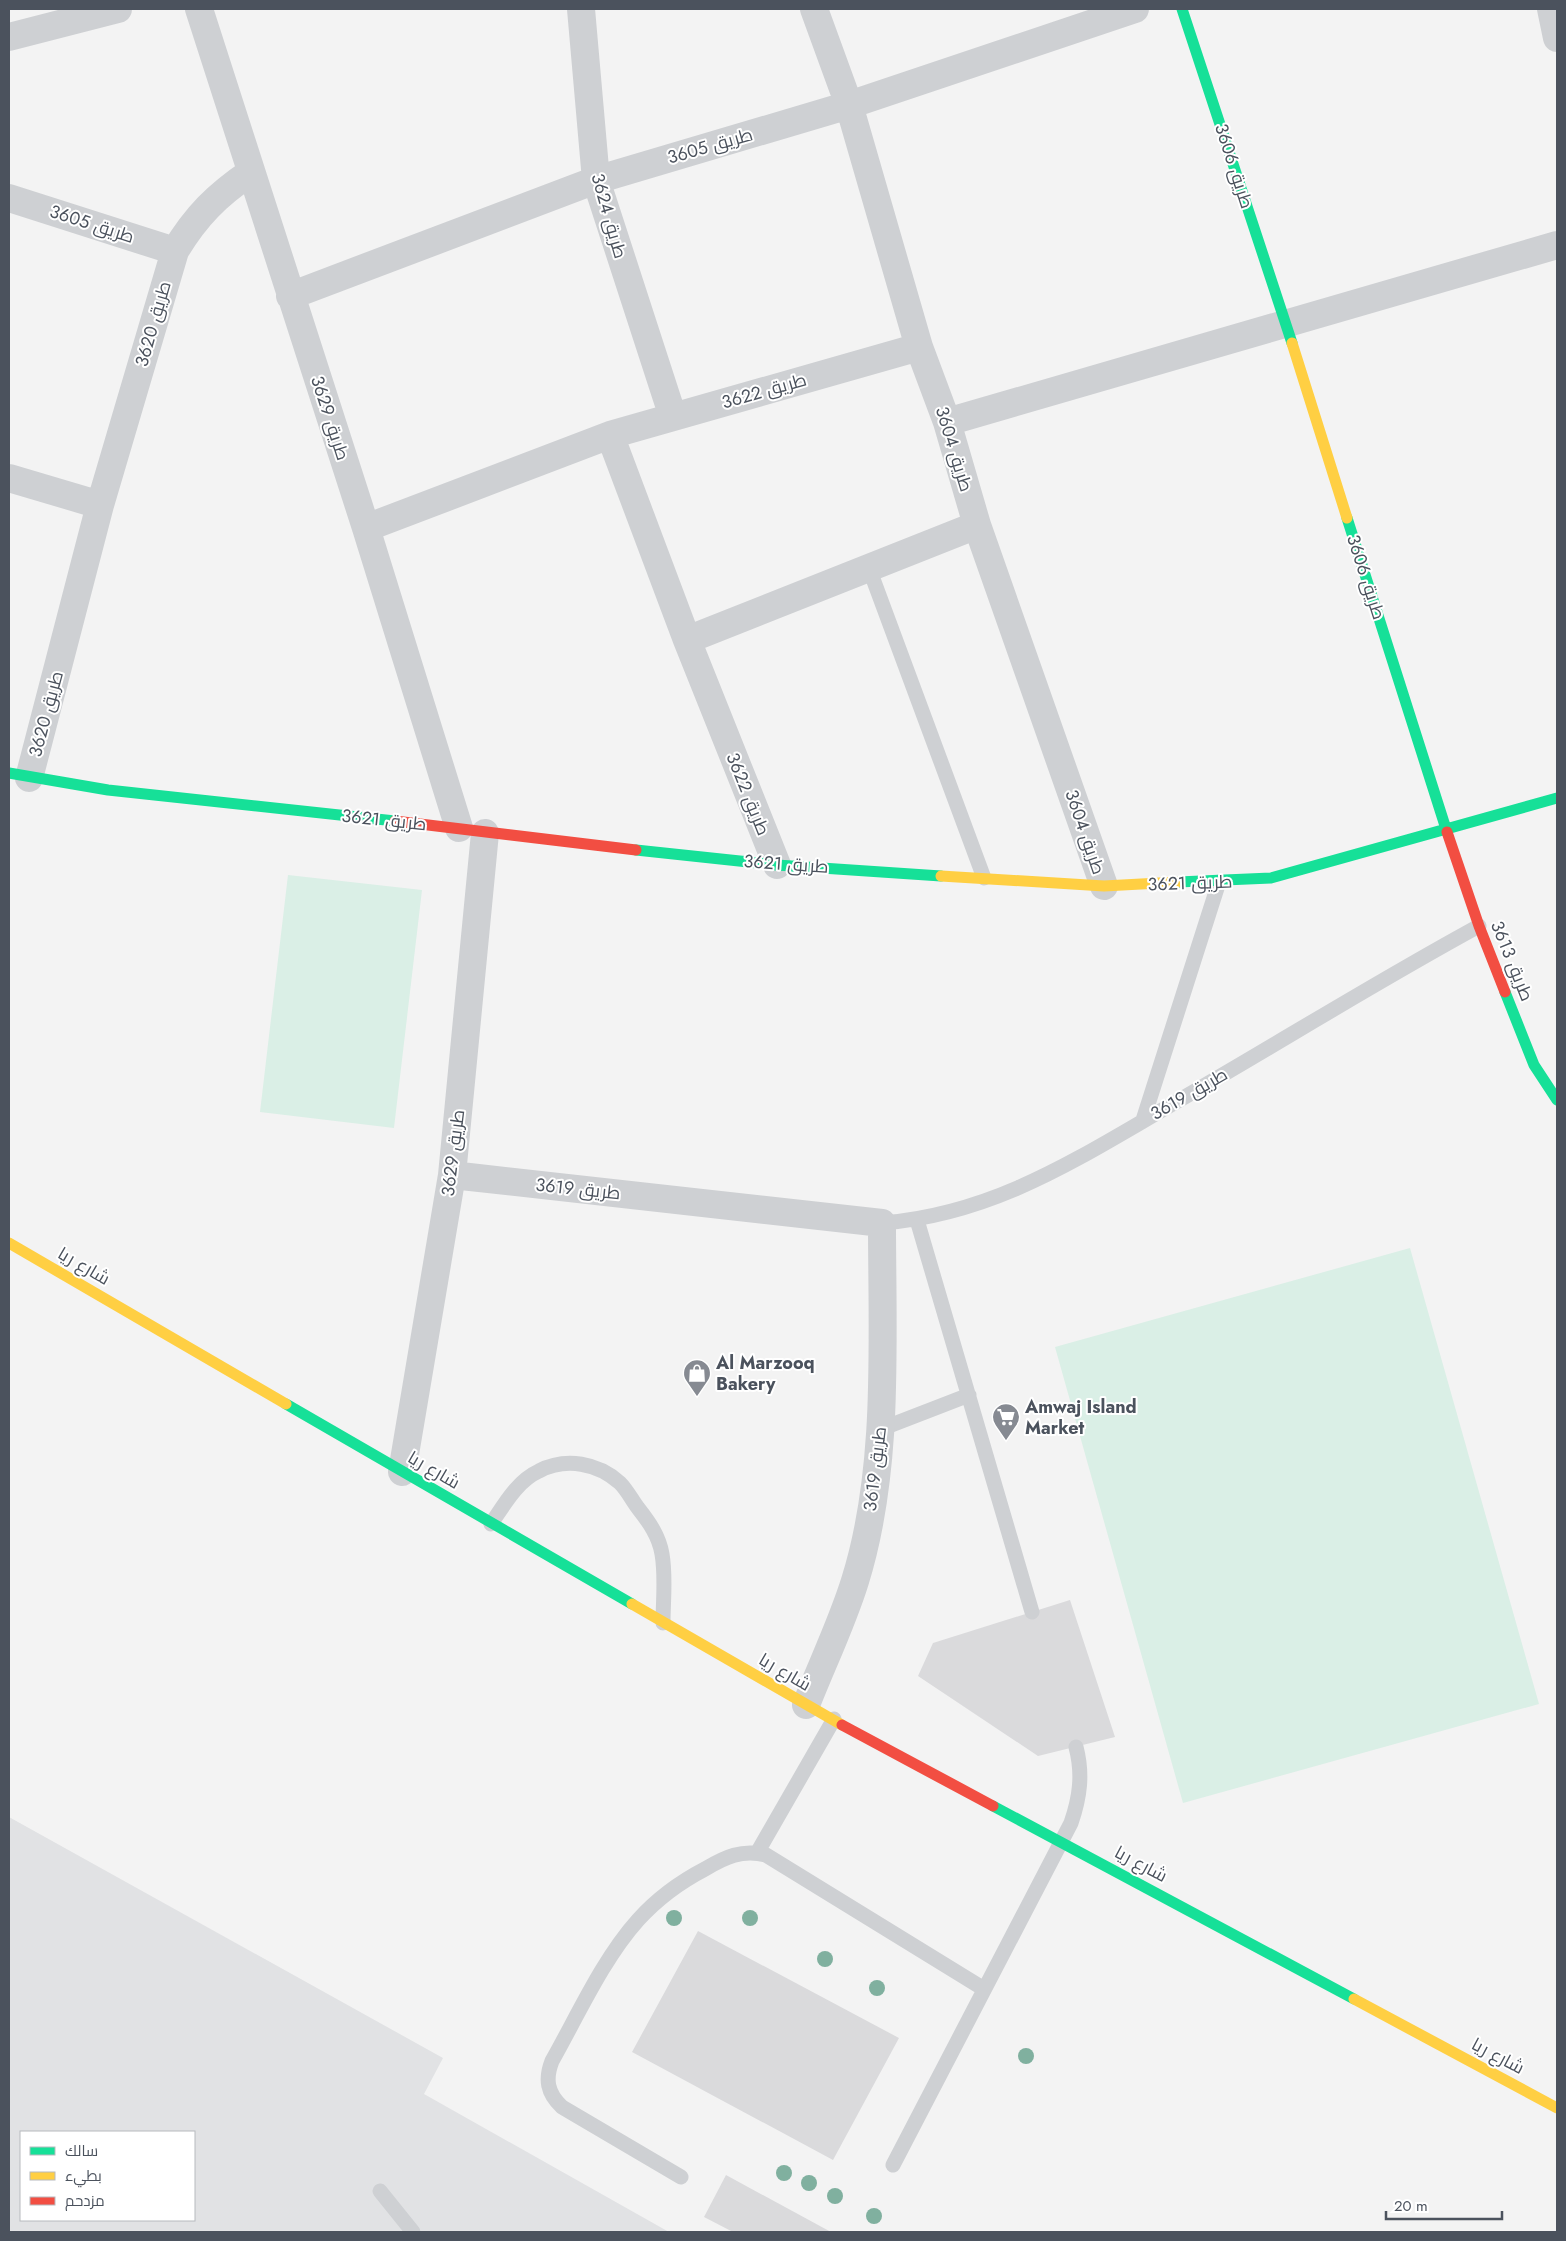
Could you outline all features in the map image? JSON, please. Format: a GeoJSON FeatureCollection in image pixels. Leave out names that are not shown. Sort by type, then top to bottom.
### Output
{"type":"FeatureCollection","features":[{"type":"Feature","properties":{"kind":"street"},"geometry":{"type":"LineString","coordinates":[[9,37],[118,9]]}},
{"type":"Feature","properties":{"kind":"street","name":"طريق 3629"},"geometry":{"type":"LineString","coordinates":[[199,9],[366,528],[472,830],[452,1176],[402,1472]]}},
{"type":"Feature","properties":{"kind":"street","name":"طريق 3624"},"geometry":{"type":"LineString","coordinates":[[581,9],[596,180],[673,417]]}},
{"type":"Feature","properties":{"kind":"street","name":"طريق 3604"},"geometry":{"type":"LineString","coordinates":[[814,9],[849,105],[919,347],[948,422],[977,525],[1104,886]]}},
{"type":"Feature","properties":{"kind":"street","name":"طريق 3605"},"geometry":{"type":"LineString","coordinates":[[290,296],[596,180],[849,105],[1135,9]]}},
{"type":"Feature","properties":{"kind":"street","name":"طريق 3606"},"geometry":{"type":"LineString","coordinates":[[1182,9],[1286,324],[1446,830]]}},
{"type":"Feature","properties":{"kind":"street"},"geometry":{"type":"LineString","coordinates":[[1551,9],[1557,38]]}},
{"type":"Feature","properties":{"kind":"street","name":"طريق 3620"},"geometry":{"type":"LineString","coordinates":[[19,775],[175,251],[189,228],[207,206],[251,172]]}},
{"type":"Feature","properties":{"kind":"street","name":"طريق 3605"},"geometry":{"type":"LineString","coordinates":[[9,198],[175,251]]}},
{"type":"Feature","properties":{"kind":"street"},"geometry":{"type":"LineString","coordinates":[[948,422],[1557,245]]}},
{"type":"Feature","properties":{"kind":"street","name":"طريق 3622"},"geometry":{"type":"LineString","coordinates":[[366,528],[610,435],[919,347]]}},
{"type":"Feature","properties":{"kind":"street","name":"طريق 3622"},"geometry":{"type":"LineString","coordinates":[[610,435],[687,640],[777,865]]}},
{"type":"Feature","properties":{"kind":"street"},"geometry":{"type":"LineString","coordinates":[[9,478],[100,505]]}},
{"type":"Feature","properties":{"kind":"street"},"geometry":{"type":"LineString","coordinates":[[687,640],[977,525]]}},
{"type":"Feature","properties":{"kind":"street","name":"طريق 3621"},"geometry":{"type":"LineString","coordinates":[[19,775],[108,790],[777,865],[1104,886],[1220,882],[1271,878],[1557,798]]}},
{"type":"Feature","properties":{"kind":"street","name":"طريق 3613"},"geometry":{"type":"LineString","coordinates":[[1446,830],[1479,926],[1534,1065],[1557,1100]]}},
{"type":"Feature","properties":{"kind":"street","name":"طريق 3619"},"geometry":{"type":"LineString","coordinates":[[452,1176],[882,1223],[881,1429],[875,1480],[855,1582],[806,1705]]}},
{"type":"Feature","properties":{"kind":"street","name":"شارع ريا"},"geometry":{"type":"LineString","coordinates":[[9,1243],[806,1705],[1062,1840],[1557,2108]]}},
{"type":"Feature","properties":{"kind":"lane"},"geometry":{"type":"LineString","coordinates":[[869,568],[984,878]]}},
{"type":"Feature","properties":{"kind":"lane"},"geometry":{"type":"LineString","coordinates":[[1144,1120],[1220,882]]}},
{"type":"Feature","properties":{"kind":"lane","name":"طريق 3619"},"geometry":{"type":"LineString","coordinates":[[882,1223],[917,1220],[1010,1193],[1055,1172],[1287,1038],[1387,976],[1479,926]]}},
{"type":"Feature","properties":{"kind":"lane"},"geometry":{"type":"LineString","coordinates":[[917,1220],[1032,1612]]}},
{"type":"Feature","properties":{"kind":"lane"},"geometry":{"type":"LineString","coordinates":[[881,1429],[969,1395]]}},
{"type":"Feature","properties":{"kind":"lane"},"geometry":{"type":"LineString","coordinates":[[491,1524],[520,1484],[538,1471],[560,1464],[582,1464],[603,1471],[621,1484],[650,1523],[658,1538],[664,1571],[663,1623]]}},
{"type":"Feature","properties":{"kind":"lane"},"geometry":{"type":"LineString","coordinates":[[757,1853],[834,1719]]}},
{"type":"Feature","properties":{"kind":"lane"},"geometry":{"type":"LineString","coordinates":[[892,2164],[1071,1823],[1078,1805],[1081,1766],[1076,1747]]}},
{"type":"Feature","properties":{"kind":"lane"},"geometry":{"type":"LineString","coordinates":[[681,2177],[562,2107],[555,2101],[548,2085],[549,2068],[615,1950],[638,1920],[664,1895],[694,1875],[736,1854],[757,1853],[773,1859],[984,1989]]}},
{"type":"Feature","properties":{"kind":"lane"},"geometry":{"type":"LineString","coordinates":[[380,2191],[413,2232]]}},
{"type":"Feature","properties":{"kind":"shaded area"},"geometry":{"type":"Polygon","coordinates":[[[9,1817],[443,2058],[424,2094],[669,2232],[9,2232],[9,1817]]]}},
{"type":"Feature","properties":{"kind":"green space"},"geometry":{"type":"Polygon","coordinates":[[[288,875],[422,890],[394,1128],[260,1112],[288,875]]]}},
{"type":"Feature","properties":{"kind":"green space"},"geometry":{"type":"Polygon","coordinates":[[[1410,1248],[1539,1704],[1183,1803],[1055,1347],[1410,1248]]]}},
{"type":"Feature","properties":{"kind":"building"},"geometry":{"type":"Polygon","coordinates":[[[1070,1600],[1115,1737],[1038,1756],[918,1676],[933,1643],[1070,1600]]]}},
{"type":"Feature","properties":{"kind":"building"},"geometry":{"type":"Polygon","coordinates":[[[698,1931],[899,2038],[833,2160],[632,2052],[698,1931]]]}},
{"type":"Feature","properties":{"kind":"building"},"geometry":{"type":"Polygon","coordinates":[[[726,2175],[831,2232],[733,2232],[704,2217],[726,2175]]]}},
{"type":"Feature","properties":{"kind":"traffic: fast"},"geometry":{"type":"LineString","coordinates":[[1182,9],[1292,343]]}},
{"type":"Feature","properties":{"kind":"traffic: fast"},"geometry":{"type":"LineString","coordinates":[[1347,518],[1447,832]]}},
{"type":"Feature","properties":{"kind":"traffic: fast"},"geometry":{"type":"LineString","coordinates":[[9,773],[108,790],[395,821]]}},
{"type":"Feature","properties":{"kind":"traffic: fast"},"geometry":{"type":"LineString","coordinates":[[1178,882],[1271,878],[1557,798]]}},
{"type":"Feature","properties":{"kind":"traffic: fast"},"geometry":{"type":"LineString","coordinates":[[636,850],[777,865],[941,876]]}},
{"type":"Feature","properties":{"kind":"traffic: fast"},"geometry":{"type":"LineString","coordinates":[[1505,992],[1534,1065],[1557,1100]]}},
{"type":"Feature","properties":{"kind":"traffic: fast"},"geometry":{"type":"LineString","coordinates":[[286,1404],[632,1604]]}},
{"type":"Feature","properties":{"kind":"traffic: fast"},"geometry":{"type":"LineString","coordinates":[[993,1806],[1354,1999]]}},
{"type":"Feature","properties":{"kind":"traffic: slow"},"geometry":{"type":"LineString","coordinates":[[1292,343],[1347,518]]}},
{"type":"Feature","properties":{"kind":"traffic: slow"},"geometry":{"type":"LineString","coordinates":[[941,876],[1104,886],[1178,882]]}},
{"type":"Feature","properties":{"kind":"traffic: slow"},"geometry":{"type":"LineString","coordinates":[[9,1243],[286,1404]]}},
{"type":"Feature","properties":{"kind":"traffic: slow"},"geometry":{"type":"LineString","coordinates":[[632,1604],[842,1725]]}},
{"type":"Feature","properties":{"kind":"traffic: slow"},"geometry":{"type":"LineString","coordinates":[[1354,1999],[1557,2108]]}},
{"type":"Feature","properties":{"kind":"traffic: jam"},"geometry":{"type":"LineString","coordinates":[[395,821],[636,850]]}},
{"type":"Feature","properties":{"kind":"traffic: jam"},"geometry":{"type":"LineString","coordinates":[[1447,832],[1479,926],[1505,992]]}},
{"type":"Feature","properties":{"kind":"traffic: jam"},"geometry":{"type":"LineString","coordinates":[[842,1725],[993,1806]]}},
{"type":"Feature","properties":{"kind":"place","name":"Al Marzooq Bakery"},"geometry":{"type":"Point","coordinates":[697,1397]}},
{"type":"Feature","properties":{"kind":"place","name":"Amwaj Island Market"},"geometry":{"type":"Point","coordinates":[1006,1441]}}]}
